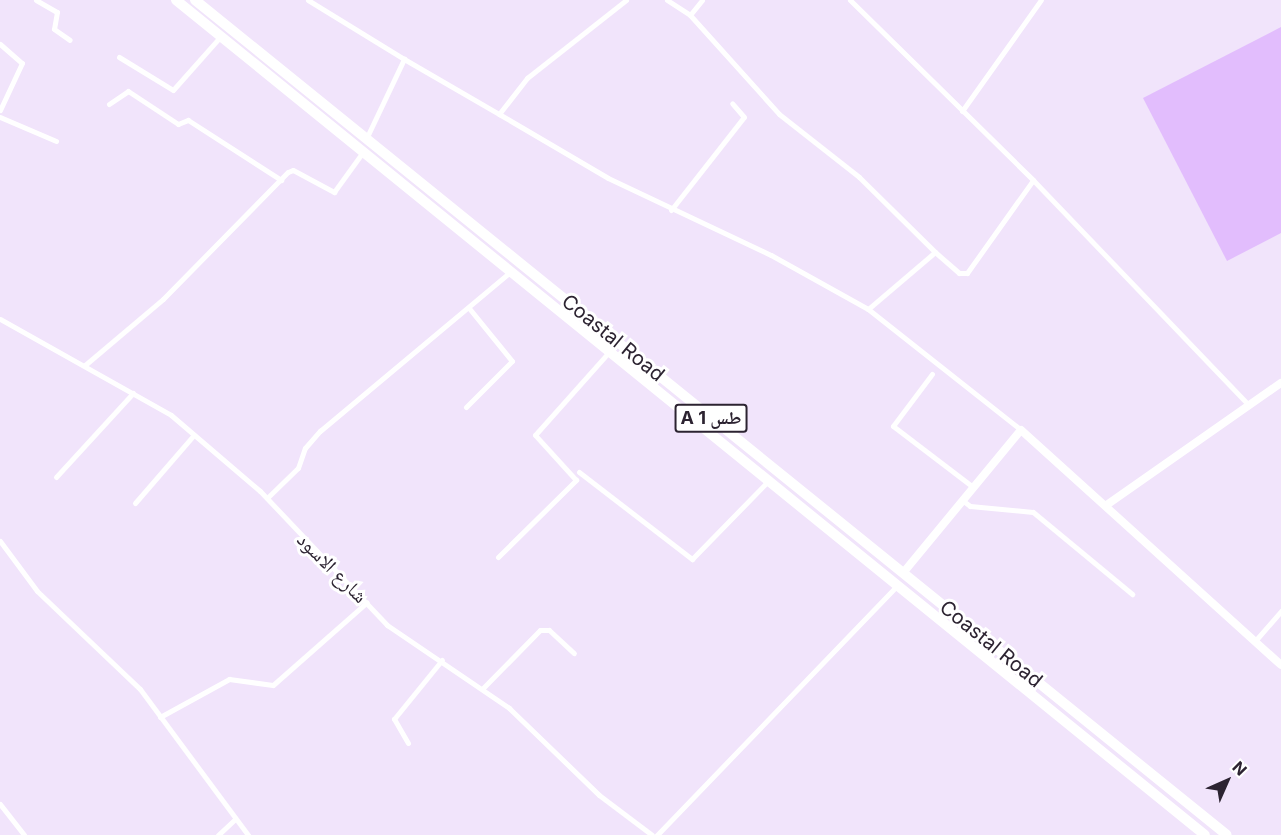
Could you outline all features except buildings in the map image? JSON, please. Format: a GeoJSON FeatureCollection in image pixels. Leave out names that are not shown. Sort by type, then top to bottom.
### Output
{"type":"FeatureCollection","features":[{"type":"Feature","properties":{"kind":"highway","name":"Coastal Road"},"geometry":{"type":"LineString","coordinates":[[176,0],[364,150],[510,272],[1205,835]]}},
{"type":"Feature","properties":{"kind":"highway","name":"Coastal Road"},"geometry":{"type":"LineString","coordinates":[[195,0],[1227,835]]}},
{"type":"Feature","properties":{"kind":"highway"},"geometry":{"type":"LineString","coordinates":[[638,374],[646,365]]}},
{"type":"Feature","properties":{"kind":"street"},"geometry":{"type":"LineString","coordinates":[[36,0],[57,12],[54,29],[70,40]]}},
{"type":"Feature","properties":{"kind":"street"},"geometry":{"type":"LineString","coordinates":[[308,0],[499,114],[671,210],[771,255],[868,309],[1021,430],[1108,504],[1281,665]]}},
{"type":"Feature","properties":{"kind":"street"},"geometry":{"type":"LineString","coordinates":[[499,114],[527,78],[626,0]]}},
{"type":"Feature","properties":{"kind":"street"},"geometry":{"type":"LineString","coordinates":[[667,0],[690,15],[779,114],[859,177],[959,273],[967,273],[1033,180]]}},
{"type":"Feature","properties":{"kind":"street"},"geometry":{"type":"LineString","coordinates":[[690,15],[702,0]]}},
{"type":"Feature","properties":{"kind":"street"},"geometry":{"type":"LineString","coordinates":[[850,0],[1033,180],[1249,405]]}},
{"type":"Feature","properties":{"kind":"street"},"geometry":{"type":"LineString","coordinates":[[962,111],[1041,0]]}},
{"type":"Feature","properties":{"kind":"street"},"geometry":{"type":"LineString","coordinates":[[119,57],[173,90],[220,37]]}},
{"type":"Feature","properties":{"kind":"street"},"geometry":{"type":"LineString","coordinates":[[0,44],[22,63],[0,110]]}},
{"type":"Feature","properties":{"kind":"street"},"geometry":{"type":"LineString","coordinates":[[366,139],[404,59]]}},
{"type":"Feature","properties":{"kind":"street"},"geometry":{"type":"LineString","coordinates":[[108,104],[128,91],[178,124],[188,120],[281,180]]}},
{"type":"Feature","properties":{"kind":"street"},"geometry":{"type":"LineString","coordinates":[[671,210],[742,119],[732,103]]}},
{"type":"Feature","properties":{"kind":"street"},"geometry":{"type":"LineString","coordinates":[[0,117],[56,141]]}},
{"type":"Feature","properties":{"kind":"street"},"geometry":{"type":"LineString","coordinates":[[86,365],[163,299],[293,170],[334,192],[364,150]]}},
{"type":"Feature","properties":{"kind":"street"},"geometry":{"type":"LineString","coordinates":[[868,309],[935,252]]}},
{"type":"Feature","properties":{"kind":"street"},"geometry":{"type":"LineString","coordinates":[[267,498],[298,468],[305,448],[320,430],[510,272]]}},
{"type":"Feature","properties":{"kind":"street"},"geometry":{"type":"LineString","coordinates":[[466,407],[512,361],[469,308]]}},
{"type":"Feature","properties":{"kind":"street","name":"شارع الاسود"},"geometry":{"type":"LineString","coordinates":[[0,319],[133,393],[193,436],[267,498],[399,634],[483,688],[652,835]]}},
{"type":"Feature","properties":{"kind":"street"},"geometry":{"type":"LineString","coordinates":[[498,557],[576,480],[535,435],[609,351]]}},
{"type":"Feature","properties":{"kind":"street"},"geometry":{"type":"LineString","coordinates":[[932,374],[893,426],[973,487]]}},
{"type":"Feature","properties":{"kind":"street"},"geometry":{"type":"LineString","coordinates":[[1108,504],[1281,382]]}},
{"type":"Feature","properties":{"kind":"street"},"geometry":{"type":"LineString","coordinates":[[56,477],[133,393]]}},
{"type":"Feature","properties":{"kind":"street"},"geometry":{"type":"LineString","coordinates":[[903,573],[1021,430]]}},
{"type":"Feature","properties":{"kind":"street"},"geometry":{"type":"LineString","coordinates":[[135,503],[193,436]]}},
{"type":"Feature","properties":{"kind":"street"},"geometry":{"type":"LineString","coordinates":[[579,472],[692,559],[768,481]]}},
{"type":"Feature","properties":{"kind":"street"},"geometry":{"type":"LineString","coordinates":[[962,500],[1033,512],[1132,594]]}},
{"type":"Feature","properties":{"kind":"street"},"geometry":{"type":"LineString","coordinates":[[0,541],[37,591],[134,684],[234,820],[248,835]]}},
{"type":"Feature","properties":{"kind":"street"},"geometry":{"type":"LineString","coordinates":[[657,835],[898,585]]}},
{"type":"Feature","properties":{"kind":"street"},"geometry":{"type":"LineString","coordinates":[[160,717],[229,680],[273,686],[367,603]]}},
{"type":"Feature","properties":{"kind":"street"},"geometry":{"type":"LineString","coordinates":[[1255,641],[1281,611]]}},
{"type":"Feature","properties":{"kind":"street"},"geometry":{"type":"LineString","coordinates":[[483,688],[540,630],[549,630],[574,653]]}},
{"type":"Feature","properties":{"kind":"street"},"geometry":{"type":"LineString","coordinates":[[408,743],[394,719],[442,660]]}},
{"type":"Feature","properties":{"kind":"street"},"geometry":{"type":"LineString","coordinates":[[0,804],[24,835]]}},
{"type":"Feature","properties":{"kind":"street"},"geometry":{"type":"LineString","coordinates":[[218,835],[234,820]]}},
{"type":"Feature","properties":{"kind":"shaded area"},"geometry":{"type":"Polygon","coordinates":[[[1281,27],[1281,233],[1227,261],[1143,98],[1281,27]]]}}]}
